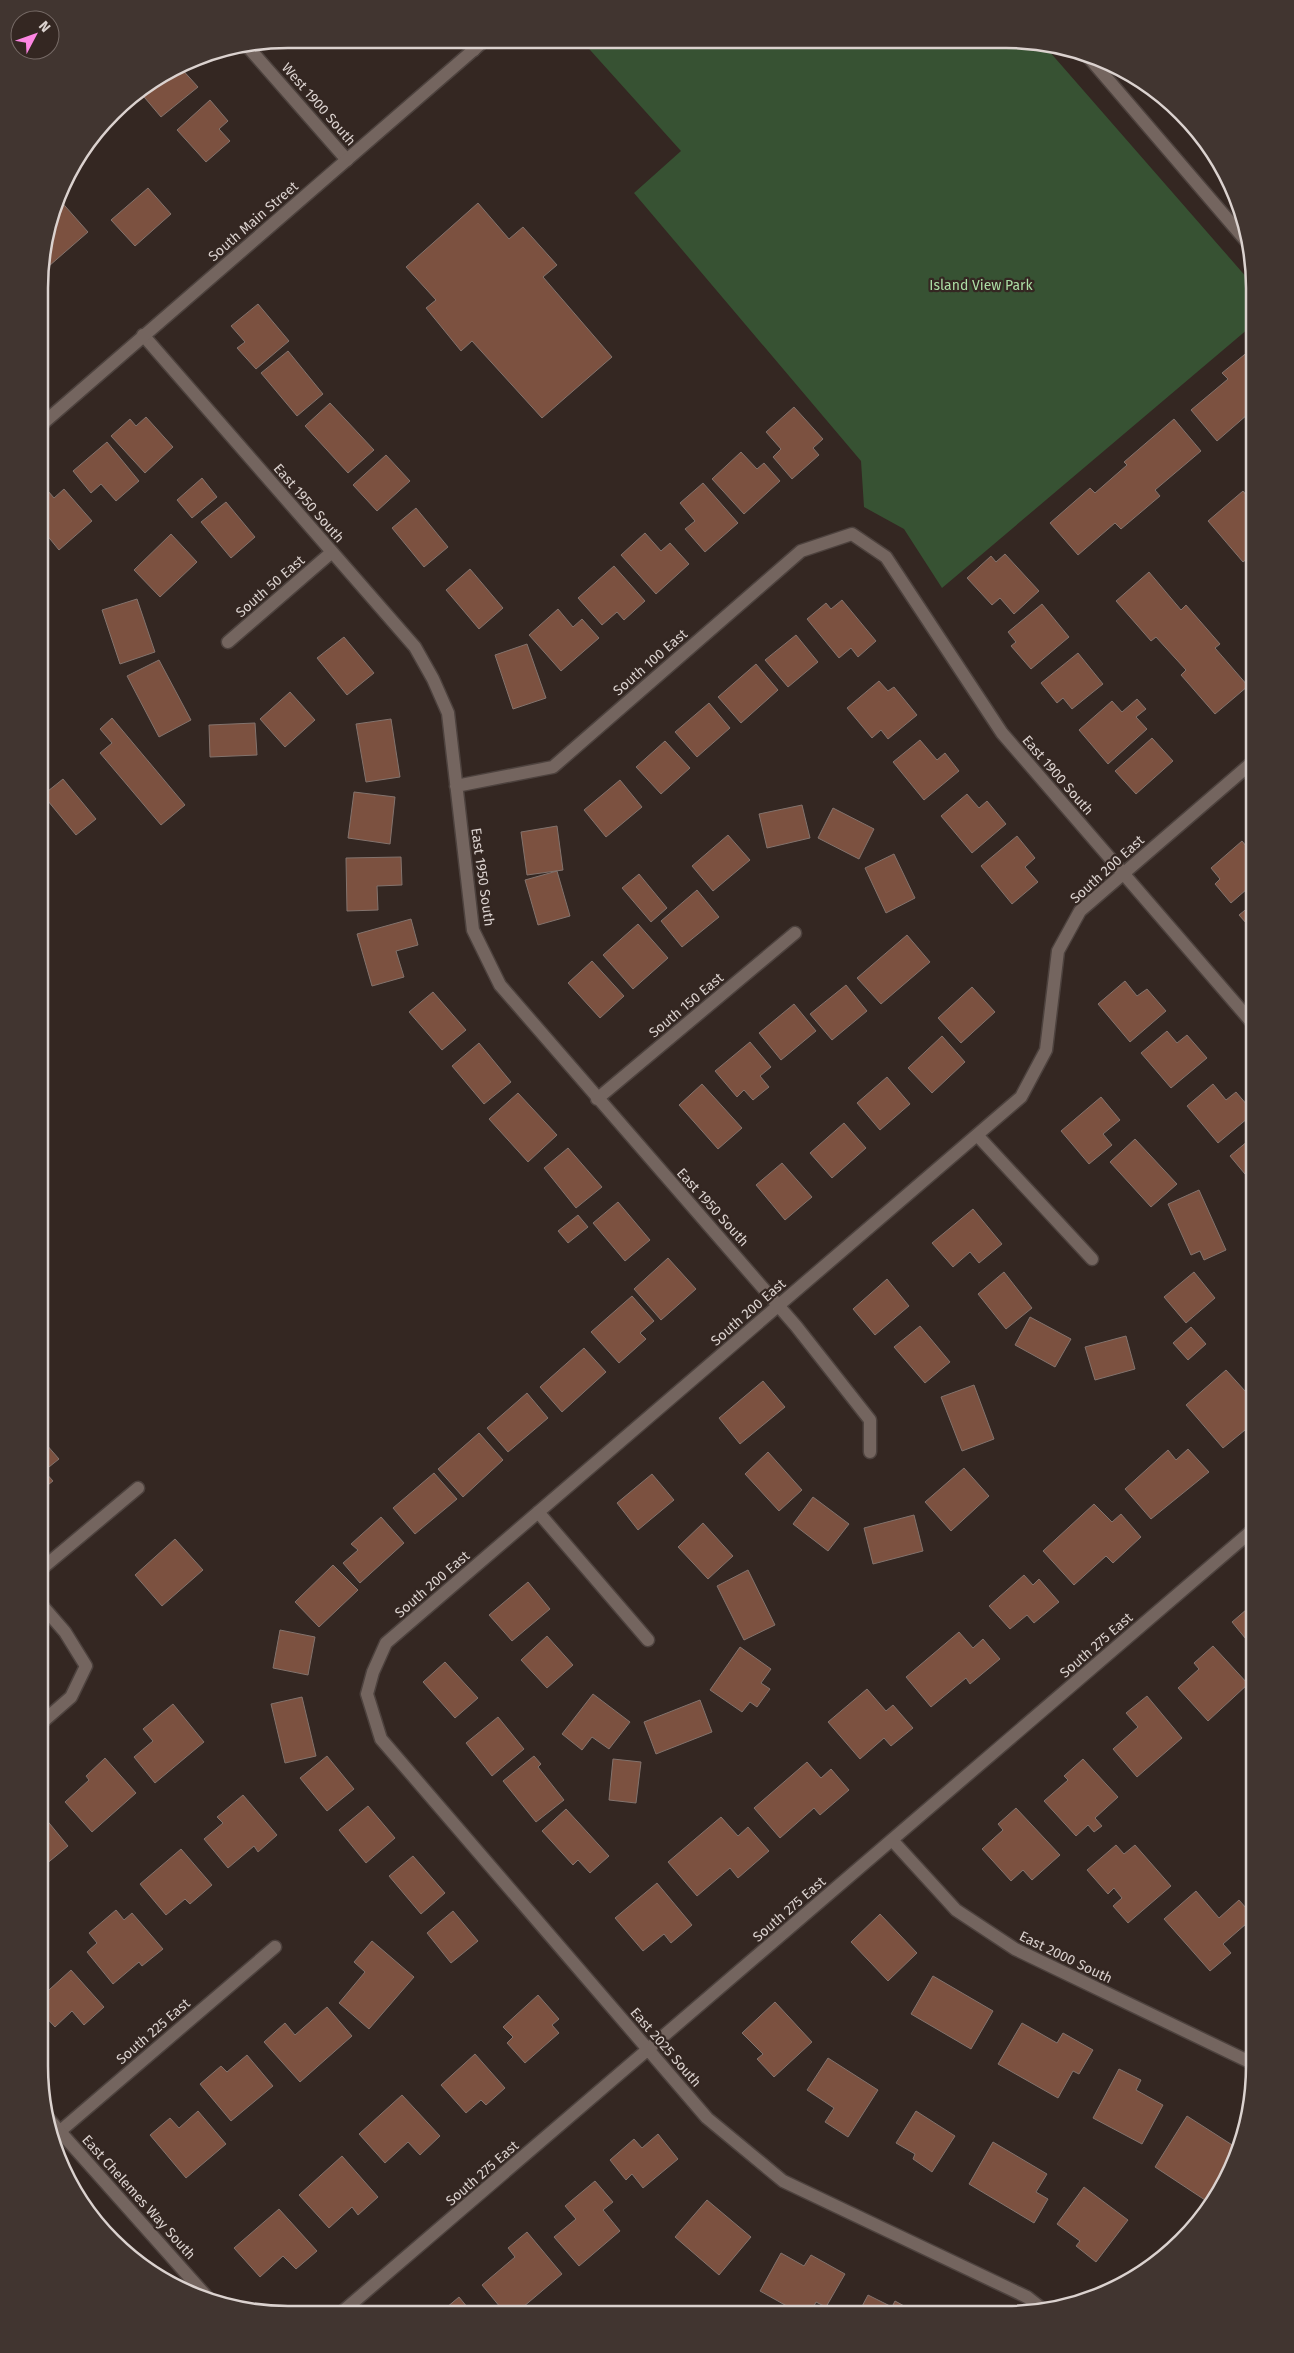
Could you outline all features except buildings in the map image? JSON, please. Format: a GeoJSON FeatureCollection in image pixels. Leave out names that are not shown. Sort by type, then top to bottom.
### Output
{"type":"FeatureCollection","features":[{"type":"Feature","properties":{"kind":"street","name":"South Main Street"},"geometry":{"type":"LineString","coordinates":[[47,420],[347,160],[468,48]]}},
{"type":"Feature","properties":{"kind":"street","name":"West 1900 South"},"geometry":{"type":"LineString","coordinates":[[251,51],[347,160]]}},
{"type":"Feature","properties":{"kind":"street"},"geometry":{"type":"LineString","coordinates":[[1095,65],[1240,234]]}},
{"type":"Feature","properties":{"kind":"street","name":"East 1950 South"},"geometry":{"type":"LineString","coordinates":[[143,335],[415,647],[433,679],[448,713],[473,930],[500,985],[597,1099],[779,1304],[870,1420],[870,1452]]}},
{"type":"Feature","properties":{"kind":"street","name":"South 100 East"},"geometry":{"type":"LineString","coordinates":[[456,786],[552,767],[800,551],[852,534]]}},
{"type":"Feature","properties":{"kind":"street","name":"East 1900 South"},"geometry":{"type":"LineString","coordinates":[[852,534],[886,557],[1002,733],[1246,1016]]}},
{"type":"Feature","properties":{"kind":"street","name":"South 50 East"},"geometry":{"type":"LineString","coordinates":[[228,642],[332,552]]}},
{"type":"Feature","properties":{"kind":"street","name":"South 200 East"},"geometry":{"type":"LineString","coordinates":[[367,1694],[373,1672],[386,1643],[1021,1097],[1046,1050],[1058,952],[1080,911],[1246,768]]}},
{"type":"Feature","properties":{"kind":"street","name":"South 150 East"},"geometry":{"type":"LineString","coordinates":[[597,1099],[795,933]]}},
{"type":"Feature","properties":{"kind":"street"},"geometry":{"type":"LineString","coordinates":[[977,1135],[1092,1259]]}},
{"type":"Feature","properties":{"kind":"street"},"geometry":{"type":"LineString","coordinates":[[47,1564],[138,1488]]}},
{"type":"Feature","properties":{"kind":"street"},"geometry":{"type":"LineString","coordinates":[[538,1512],[648,1640]]}},
{"type":"Feature","properties":{"kind":"street","name":"South 275 East"},"geometry":{"type":"LineString","coordinates":[[349,2306],[1246,1536]]}},
{"type":"Feature","properties":{"kind":"street"},"geometry":{"type":"LineString","coordinates":[[47,1611],[65,1632],[86,1666],[71,1697],[47,1718]]}},
{"type":"Feature","properties":{"kind":"street","name":"East 2025 South"},"geometry":{"type":"LineString","coordinates":[[367,1694],[381,1739],[707,2118],[783,2181],[1027,2297],[1035,2303]]}},
{"type":"Feature","properties":{"kind":"street","name":"East 2000 South"},"geometry":{"type":"LineString","coordinates":[[892,1840],[956,1910],[1015,1950],[1246,2060]]}},
{"type":"Feature","properties":{"kind":"street","name":"South 225 East"},"geometry":{"type":"LineString","coordinates":[[57,2133],[275,1947]]}},
{"type":"Feature","properties":{"kind":"street","name":"East Chelemes Way South"},"geometry":{"type":"LineString","coordinates":[[59,2139],[199,2288]]}},
{"type":"Feature","properties":{"kind":"green space","name":"Island View Park"},"geometry":{"type":"Polygon","coordinates":[[[588,48],[1022,48],[1049,52],[1246,277],[1246,331],[942,588],[904,529],[864,507],[861,461],[634,193],[681,151],[588,48]]]}}]}
